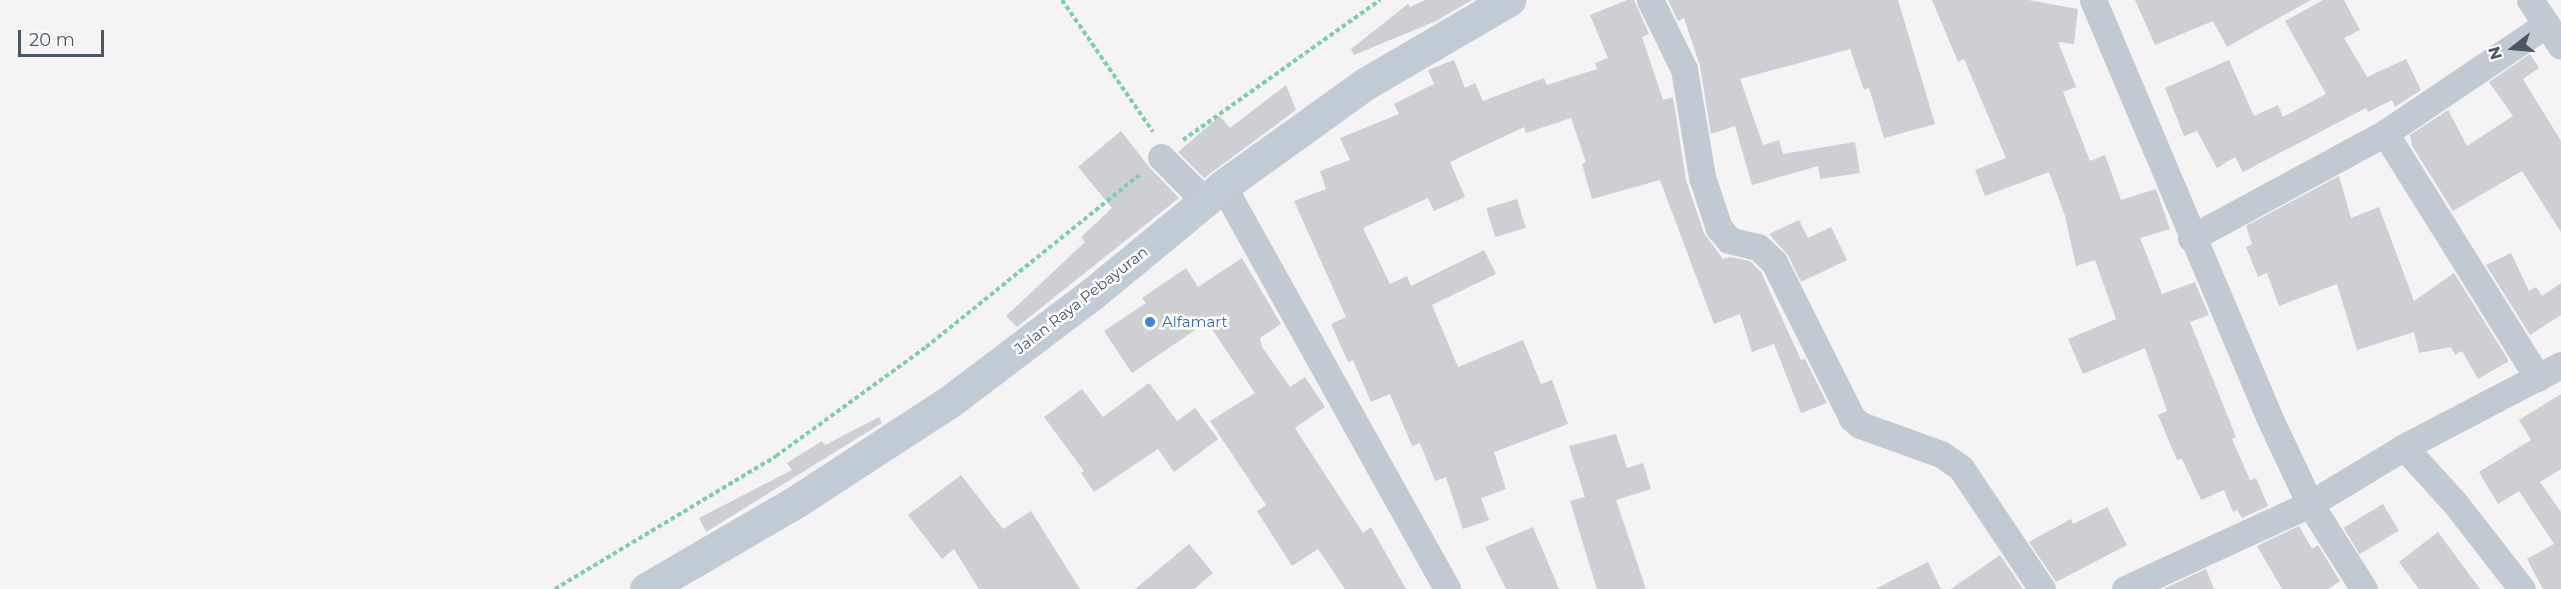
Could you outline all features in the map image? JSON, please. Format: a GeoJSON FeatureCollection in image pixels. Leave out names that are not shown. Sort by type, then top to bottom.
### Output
{"type":"FeatureCollection","features":[{"type":"Feature","properties":{"kind":"main road","name":"Jalan Raya Pebayuran"},"geometry":{"type":"LineString","coordinates":[[646,589],[797,501],[949,402],[1092,294],[1214,194],[1365,84],[1509,0]]}},
{"type":"Feature","properties":{"kind":"street"},"geometry":{"type":"LineString","coordinates":[[1650,0],[1684,69],[1700,167],[1719,228],[1729,240],[1758,247],[1774,262],[1852,418],[1860,425],[1941,454],[1961,468],[2042,589]]}},
{"type":"Feature","properties":{"kind":"street"},"geometry":{"type":"LineString","coordinates":[[2093,0],[2191,238],[2310,504],[2364,589]]}},
{"type":"Feature","properties":{"kind":"street"},"geometry":{"type":"LineString","coordinates":[[2191,238],[2385,133],[2553,35],[2530,0]]}},
{"type":"Feature","properties":{"kind":"street"},"geometry":{"type":"LineString","coordinates":[[2140,586],[2310,504],[2404,447],[2550,371],[2385,133]]}},
{"type":"Feature","properties":{"kind":"street"},"geometry":{"type":"LineString","coordinates":[[1164,155],[1214,194],[1447,589]]}},
{"type":"Feature","properties":{"kind":"street"},"geometry":{"type":"LineString","coordinates":[[2404,447],[2455,503],[2523,589]]}},
{"type":"Feature","properties":{"kind":"path"},"geometry":{"type":"LineString","coordinates":[[1062,0],[1164,155]]}},
{"type":"Feature","properties":{"kind":"path"},"geometry":{"type":"LineString","coordinates":[[555,589],[776,456],[926,347],[1164,155],[1275,71],[1380,0]]}},
{"type":"Feature","properties":{"kind":"building"},"geometry":{"type":"Polygon","coordinates":[[[1425,0],[1472,0],[1436,21],[1354,55],[1351,49],[1408,4],[1410,7],[1425,0]]]}},
{"type":"Feature","properties":{"kind":"building"},"geometry":{"type":"Polygon","coordinates":[[[1627,0],[1634,0],[1649,34],[1642,37],[1663,100],[1673,97],[1686,180],[1704,233],[1723,259],[1730,257],[1750,261],[1761,272],[1801,360],[1805,359],[1827,403],[1801,413],[1774,344],[1752,352],[1740,314],[1714,324],[1660,180],[1592,199],[1582,164],[1586,162],[1571,118],[1526,133],[1524,127],[1450,162],[1465,197],[1434,211],[1428,198],[1363,228],[1390,284],[1407,276],[1411,286],[1484,250],[1496,274],[1432,305],[1458,367],[1523,340],[1541,384],[1552,380],[1568,424],[1494,452],[1506,489],[1481,498],[1489,520],[1463,529],[1446,477],[1435,481],[1420,443],[1412,446],[1390,394],[1371,402],[1353,360],[1348,362],[1331,324],[1346,317],[1294,201],[1326,189],[1320,171],[1350,160],[1340,138],[1399,114],[1394,104],[1434,84],[1428,70],[1454,60],[1465,88],[1475,83],[1483,101],[1544,78],[1547,85],[1597,69],[1595,63],[1608,58],[1590,15],[1627,0]]]}},
{"type":"Feature","properties":{"kind":"building"},"geometry":{"type":"Polygon","coordinates":[[[1668,0],[1898,0],[1935,124],[1884,138],[1869,88],[1864,90],[1850,49],[1740,79],[1763,145],[1779,140],[1783,154],[1855,142],[1860,173],[1820,179],[1818,166],[1752,185],[1735,126],[1711,134],[1700,66],[1684,18],[1678,21],[1668,0]]]}},
{"type":"Feature","properties":{"kind":"building"},"geometry":{"type":"Polygon","coordinates":[[[1932,0],[2028,0],[2078,9],[2074,44],[2058,42],[2076,87],[2063,92],[2090,161],[2105,155],[2121,200],[2156,189],[2170,229],[2140,238],[2162,294],[2195,282],[2209,315],[2190,322],[2236,437],[2232,439],[2250,480],[2256,478],[2268,506],[2242,518],[2237,510],[2233,512],[2224,490],[2201,500],[2182,459],[2177,460],[2158,415],[2167,411],[2145,348],[2083,374],[2068,339],[2116,319],[2095,260],[2076,266],[2065,216],[2049,172],[1985,196],[1975,170],[2006,158],[1964,59],[1958,62],[1932,0]]]}},
{"type":"Feature","properties":{"kind":"building"},"geometry":{"type":"Polygon","coordinates":[[[2135,0],[2311,0],[2227,47],[2213,21],[2155,45],[2135,0]]]}},
{"type":"Feature","properties":{"kind":"building"},"geometry":{"type":"Polygon","coordinates":[[[2323,0],[2344,0],[2360,30],[2344,38],[2367,77],[2406,59],[2421,90],[2395,107],[2392,100],[2368,112],[2366,108],[2243,172],[2235,157],[2217,168],[2197,131],[2184,136],[2165,88],[2229,60],[2254,116],[2278,105],[2283,117],[2326,94],[2285,21],[2323,0]]]}},
{"type":"Feature","properties":{"kind":"building"},"geometry":{"type":"Polygon","coordinates":[[[2530,54],[2539,68],[2523,79],[2561,141],[2561,232],[2522,171],[2453,211],[2412,146],[2410,135],[2448,110],[2467,146],[2513,116],[2489,82],[2530,54]]]}},
{"type":"Feature","properties":{"kind":"building"},"geometry":{"type":"Polygon","coordinates":[[[1286,85],[1296,110],[1204,178],[1178,152],[1220,116],[1230,128],[1286,85]]]}},
{"type":"Feature","properties":{"kind":"building"},"geometry":{"type":"Polygon","coordinates":[[[1121,131],[1150,168],[1179,198],[1017,327],[1006,316],[1085,242],[1081,237],[1112,208],[1078,167],[1121,131]]]}},
{"type":"Feature","properties":{"kind":"building"},"geometry":{"type":"Polygon","coordinates":[[[2339,176],[2351,218],[2379,207],[2414,301],[2454,273],[2509,361],[2478,379],[2462,351],[2455,355],[2451,347],[2419,353],[2414,332],[2357,350],[2337,284],[2279,306],[2267,273],[2258,277],[2246,247],[2252,244],[2246,226],[2339,176]]]}},
{"type":"Feature","properties":{"kind":"building"},"geometry":{"type":"Polygon","coordinates":[[[1517,199],[1526,228],[1495,237],[1486,208],[1517,199]]]}},
{"type":"Feature","properties":{"kind":"building"},"geometry":{"type":"Polygon","coordinates":[[[1799,220],[1808,238],[1831,227],[1847,260],[1801,282],[1788,255],[1769,234],[1799,220]]]}},
{"type":"Feature","properties":{"kind":"building"},"geometry":{"type":"Polygon","coordinates":[[[2511,253],[2529,291],[2536,287],[2542,296],[2561,283],[2561,315],[2530,335],[2486,265],[2511,253]]]}},
{"type":"Feature","properties":{"kind":"building"},"geometry":{"type":"Polygon","coordinates":[[[1242,258],[1281,324],[1260,338],[1262,347],[1290,387],[1305,377],[1325,407],[1295,428],[1363,533],[1371,527],[1406,589],[1345,589],[1318,549],[1292,566],[1257,511],[1266,505],[1210,421],[1255,393],[1207,322],[1132,373],[1104,331],[1146,303],[1142,298],[1186,268],[1198,287],[1242,258]]]}},
{"type":"Feature","properties":{"kind":"building"},"geometry":{"type":"Polygon","coordinates":[[[1149,383],[1177,421],[1195,408],[1218,439],[1174,472],[1158,449],[1094,492],[1081,473],[1084,471],[1044,417],[1082,389],[1103,417],[1149,383]]]}},
{"type":"Feature","properties":{"kind":"building"},"geometry":{"type":"Polygon","coordinates":[[[2561,394],[2561,469],[2540,482],[2561,512],[2561,589],[2543,589],[2527,559],[2554,544],[2519,491],[2498,504],[2479,472],[2531,440],[2519,420],[2561,394]]]}},
{"type":"Feature","properties":{"kind":"building"},"geometry":{"type":"Polygon","coordinates":[[[879,417],[882,423],[706,532],[699,518],[792,470],[787,463],[822,441],[825,445],[879,417]]]}},
{"type":"Feature","properties":{"kind":"building"},"geometry":{"type":"Polygon","coordinates":[[[1616,434],[1627,468],[1643,463],[1651,489],[1616,500],[1646,589],[1597,589],[1570,501],[1585,497],[1569,446],[1616,434]]]}},
{"type":"Feature","properties":{"kind":"building"},"geometry":{"type":"Polygon","coordinates":[[[961,475],[1003,529],[1031,511],[1080,589],[979,589],[954,549],[942,559],[908,515],[961,475]]]}},
{"type":"Feature","properties":{"kind":"building"},"geometry":{"type":"Polygon","coordinates":[[[2383,504],[2399,531],[2360,554],[2344,528],[2383,504]]]}},
{"type":"Feature","properties":{"kind":"building"},"geometry":{"type":"Polygon","coordinates":[[[2107,507],[2127,545],[2056,582],[2029,542],[2071,519],[2073,524],[2107,507]]]}},
{"type":"Feature","properties":{"kind":"building"},"geometry":{"type":"Polygon","coordinates":[[[2299,526],[2312,549],[2318,545],[2340,581],[2328,589],[2282,589],[2257,546],[2299,526]]]}},
{"type":"Feature","properties":{"kind":"building"},"geometry":{"type":"Polygon","coordinates":[[[1533,527],[1559,589],[1506,589],[1485,547],[1533,527]]]}},
{"type":"Feature","properties":{"kind":"building"},"geometry":{"type":"Polygon","coordinates":[[[2438,532],[2480,589],[2419,589],[2399,562],[2438,532]]]}},
{"type":"Feature","properties":{"kind":"building"},"geometry":{"type":"Polygon","coordinates":[[[1189,544],[1213,573],[1194,589],[1135,589],[1189,544]]]}},
{"type":"Feature","properties":{"kind":"building"},"geometry":{"type":"Polygon","coordinates":[[[2000,555],[2023,589],[1951,589],[2000,555]]]}},
{"type":"Feature","properties":{"kind":"building"},"geometry":{"type":"Polygon","coordinates":[[[1928,562],[1941,589],[1875,589],[1928,562]]]}},
{"type":"Feature","properties":{"kind":"building"},"geometry":{"type":"Polygon","coordinates":[[[2206,569],[2214,589],[2163,589],[2206,569]]]}},
{"type":"Feature","properties":{"kind":"place","name":"Alfamart"},"geometry":{"type":"Point","coordinates":[1150,322]}}]}
